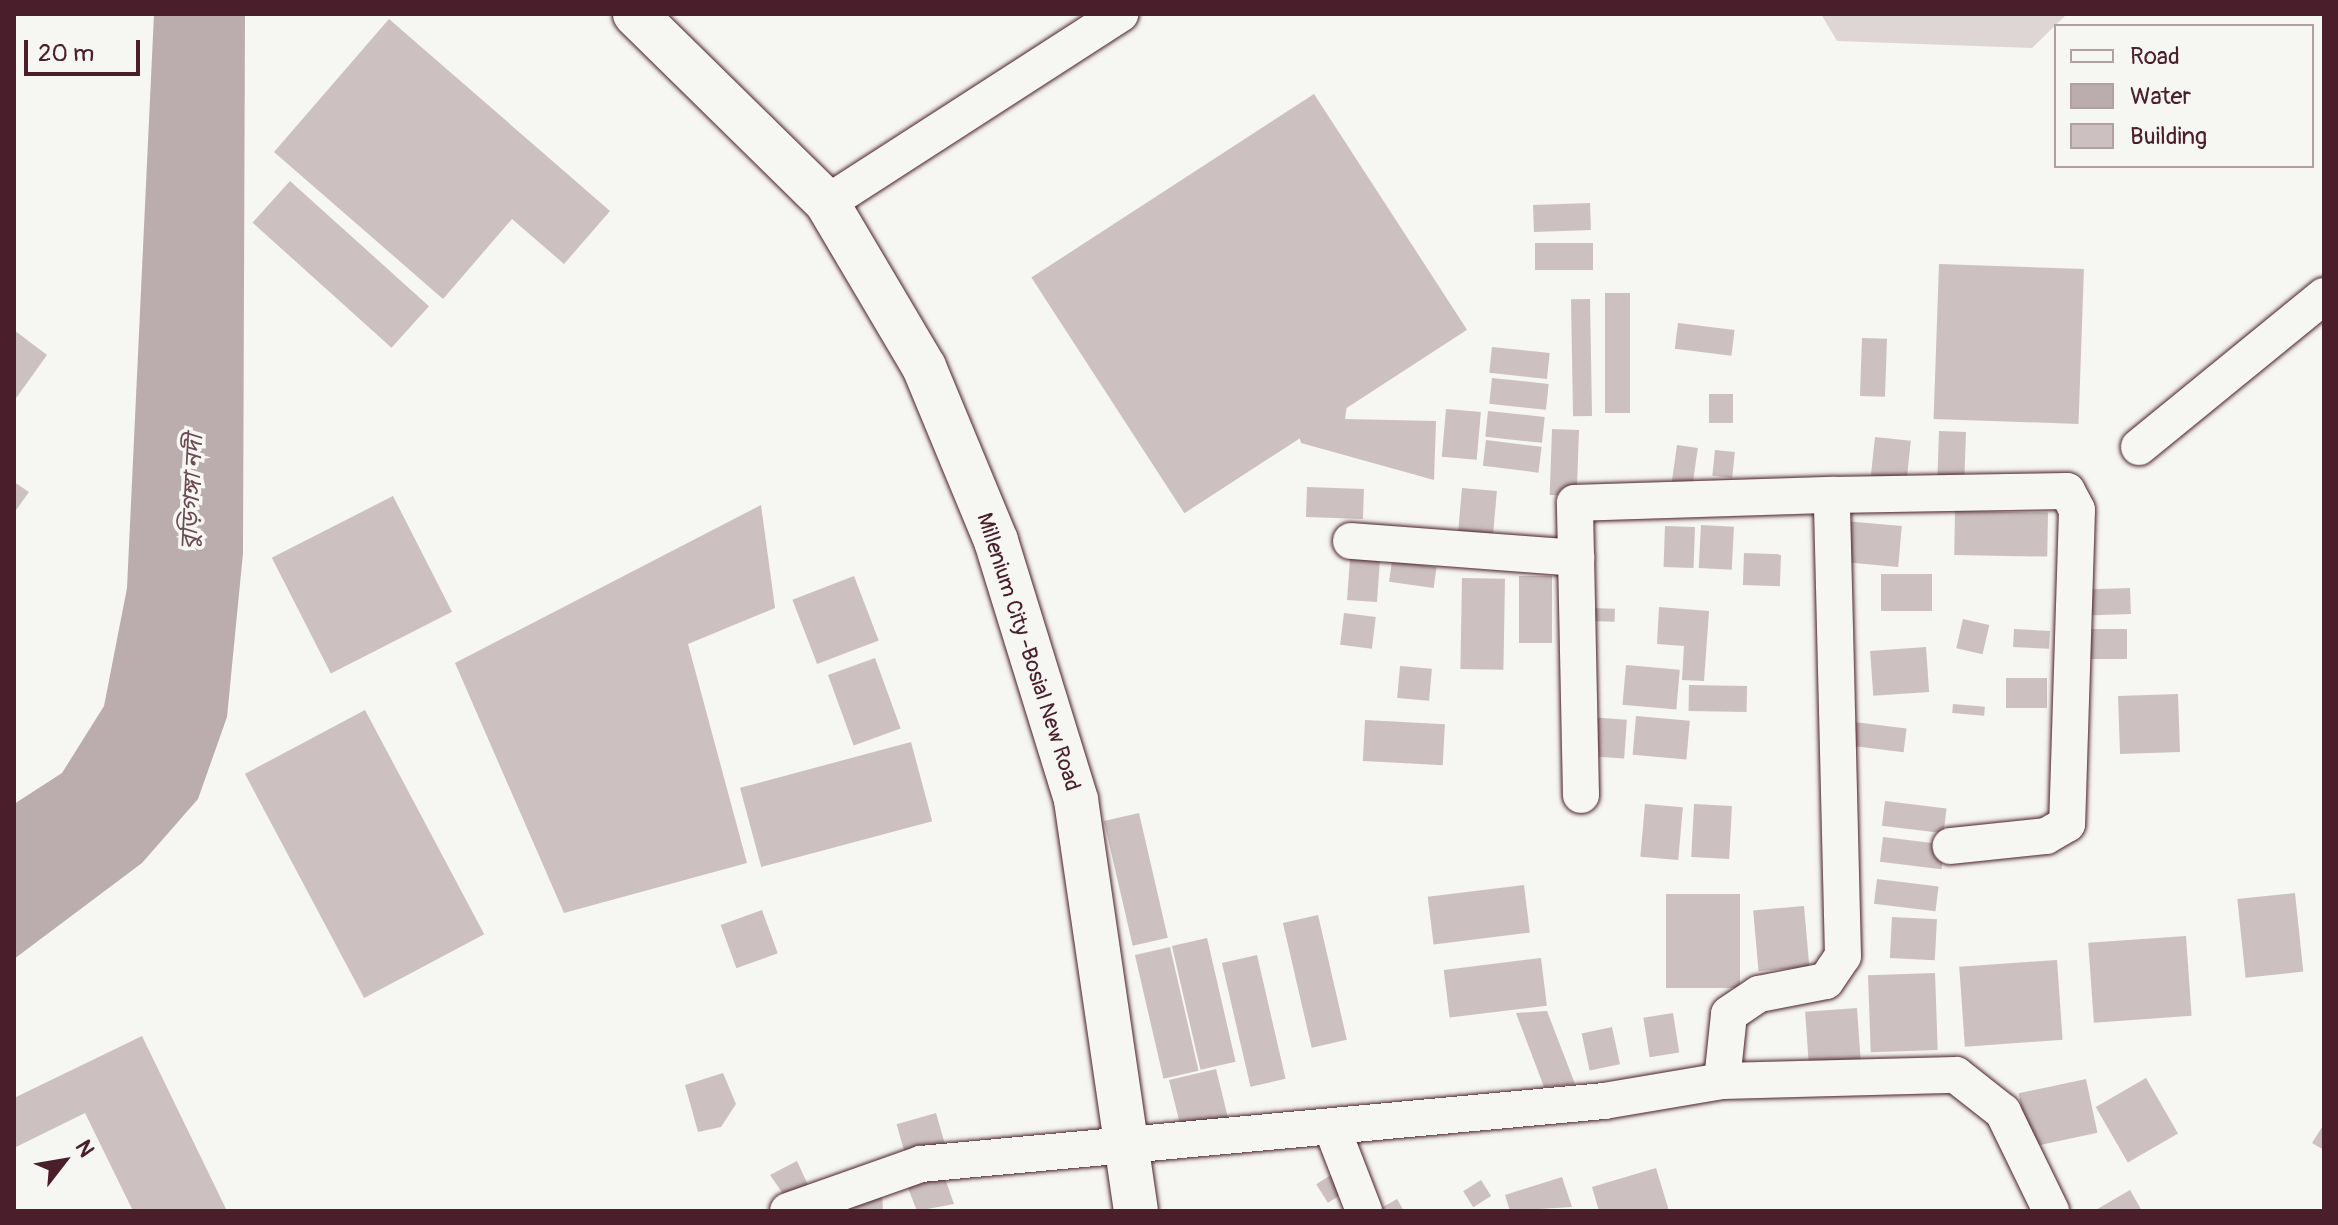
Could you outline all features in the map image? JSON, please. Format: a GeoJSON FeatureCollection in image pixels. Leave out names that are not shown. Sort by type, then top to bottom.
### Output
{"type":"FeatureCollection","features":[{"type":"Feature","properties":{"kind":"street","name":"Millenium City -Bosial New Road"},"geometry":{"type":"LineString","coordinates":[[635,14],[827,203],[924,367],[996,541],[1076,800],[1136,1211]]}},
{"type":"Feature","properties":{"kind":"street"},"geometry":{"type":"LineString","coordinates":[[827,203],[1110,17]]}},
{"type":"Feature","properties":{"kind":"street"},"geometry":{"type":"LineString","coordinates":[[2139,447],[2324,296]]}},
{"type":"Feature","properties":{"kind":"street"},"geometry":{"type":"LineString","coordinates":[[1581,795],[1575,503],[2067,491],[2077,510],[2067,824],[2046,836],[1951,846]]}},
{"type":"Feature","properties":{"kind":"street"},"geometry":{"type":"LineString","coordinates":[[1722,1081],[1729,1014],[1759,994],[1826,981],[1843,956],[1832,495]]}},
{"type":"Feature","properties":{"kind":"street"},"geometry":{"type":"LineString","coordinates":[[1351,541],[1576,558]]}},
{"type":"Feature","properties":{"kind":"street"},"geometry":{"type":"LineString","coordinates":[[788,1211],[921,1164],[1332,1128],[1722,1081],[1956,1075],[2003,1112],[2051,1211]]}},
{"type":"Feature","properties":{"kind":"street"},"geometry":{"type":"LineString","coordinates":[[1332,1128],[1364,1211]]}},
{"type":"Feature","properties":{"kind":"shaded area"},"geometry":{"type":"Polygon","coordinates":[[[1821,14],[2067,14],[2032,48],[1837,41],[1821,14]]]}},
{"type":"Feature","properties":{"kind":"water","name":"বুড়িগঙ্গা নদী"},"geometry":{"type":"Polygon","coordinates":[[[154,14],[245,14],[243,553],[227,717],[198,799],[142,863],[14,959],[14,804],[62,773],[104,706],[127,588],[154,14]]]}},
{"type":"Feature","properties":{"kind":"building"},"geometry":{"type":"Polygon","coordinates":[[[389,19],[610,211],[564,264],[512,219],[443,299],[274,152],[389,19]]]}},
{"type":"Feature","properties":{"kind":"building"},"geometry":{"type":"Polygon","coordinates":[[[1314,94],[1467,330],[1184,513],[1031,278],[1314,94]]]}},
{"type":"Feature","properties":{"kind":"building"},"geometry":{"type":"Polygon","coordinates":[[[290,181],[429,306],[391,348],[253,223],[290,181]]]}},
{"type":"Feature","properties":{"kind":"building"},"geometry":{"type":"Polygon","coordinates":[[[1590,203],[1591,230],[1534,232],[1533,205],[1590,203]]]}},
{"type":"Feature","properties":{"kind":"building"},"geometry":{"type":"Polygon","coordinates":[[[1535,243],[1593,243],[1593,270],[1535,270],[1535,243]]]}},
{"type":"Feature","properties":{"kind":"building"},"geometry":{"type":"Polygon","coordinates":[[[1939,264],[2084,269],[2079,424],[1934,419],[1939,264]]]}},
{"type":"Feature","properties":{"kind":"building"},"geometry":{"type":"Polygon","coordinates":[[[1605,293],[1630,293],[1630,413],[1605,413],[1605,293]]]}},
{"type":"Feature","properties":{"kind":"building"},"geometry":{"type":"Polygon","coordinates":[[[1571,299],[1590,299],[1592,416],[1573,416],[1571,299]]]}},
{"type":"Feature","properties":{"kind":"building"},"geometry":{"type":"Polygon","coordinates":[[[1678,323],[1735,330],[1731,356],[1675,349],[1678,323]]]}},
{"type":"Feature","properties":{"kind":"building"},"geometry":{"type":"Polygon","coordinates":[[[14,330],[47,355],[14,401],[14,330]]]}},
{"type":"Feature","properties":{"kind":"building"},"geometry":{"type":"Polygon","coordinates":[[[1862,338],[1887,339],[1885,397],[1860,396],[1862,338]]]}},
{"type":"Feature","properties":{"kind":"building"},"geometry":{"type":"Polygon","coordinates":[[[1492,347],[1550,353],[1547,379],[1489,373],[1492,347]]]}},
{"type":"Feature","properties":{"kind":"building"},"geometry":{"type":"Polygon","coordinates":[[[1492,378],[1549,384],[1546,410],[1489,404],[1492,378]]]}},
{"type":"Feature","properties":{"kind":"building"},"geometry":{"type":"Polygon","coordinates":[[[1709,394],[1733,394],[1733,423],[1709,423],[1709,394]]]}},
{"type":"Feature","properties":{"kind":"building"},"geometry":{"type":"Polygon","coordinates":[[[1348,398],[1345,419],[1436,421],[1434,480],[1301,443],[1296,423],[1348,398]]]}},
{"type":"Feature","properties":{"kind":"building"},"geometry":{"type":"Polygon","coordinates":[[[1446,409],[1481,412],[1477,460],[1442,457],[1446,409]]]}},
{"type":"Feature","properties":{"kind":"building"},"geometry":{"type":"Polygon","coordinates":[[[1488,411],[1545,417],[1542,443],[1485,437],[1488,411]]]}},
{"type":"Feature","properties":{"kind":"building"},"geometry":{"type":"Polygon","coordinates":[[[1552,429],[1579,430],[1577,496],[1550,495],[1552,429]]]}},
{"type":"Feature","properties":{"kind":"building"},"geometry":{"type":"Polygon","coordinates":[[[1939,431],[1966,432],[1964,490],[1937,489],[1939,431]]]}},
{"type":"Feature","properties":{"kind":"building"},"geometry":{"type":"Polygon","coordinates":[[[1875,437],[1911,441],[1907,480],[1871,476],[1875,437]]]}},
{"type":"Feature","properties":{"kind":"building"},"geometry":{"type":"Polygon","coordinates":[[[1486,440],[1542,447],[1538,473],[1483,466],[1486,440]]]}},
{"type":"Feature","properties":{"kind":"building"},"geometry":{"type":"Polygon","coordinates":[[[1677,445],[1698,448],[1693,485],[1672,482],[1677,445]]]}},
{"type":"Feature","properties":{"kind":"building"},"geometry":{"type":"Polygon","coordinates":[[[1715,450],[1735,452],[1732,478],[1712,476],[1715,450]]]}},
{"type":"Feature","properties":{"kind":"building"},"geometry":{"type":"Polygon","coordinates":[[[14,482],[29,492],[14,513],[14,482]]]}},
{"type":"Feature","properties":{"kind":"building"},"geometry":{"type":"Polygon","coordinates":[[[1307,487],[1364,489],[1363,519],[1306,517],[1307,487]]]}},
{"type":"Feature","properties":{"kind":"building"},"geometry":{"type":"Polygon","coordinates":[[[1462,488],[1497,491],[1493,538],[1458,535],[1462,488]]]}},
{"type":"Feature","properties":{"kind":"building"},"geometry":{"type":"Polygon","coordinates":[[[393,496],[452,612],[331,674],[272,558],[393,496]]]}},
{"type":"Feature","properties":{"kind":"building"},"geometry":{"type":"Polygon","coordinates":[[[761,505],[775,608],[688,644],[747,863],[564,913],[455,663],[761,505]]]}},
{"type":"Feature","properties":{"kind":"building"},"geometry":{"type":"Polygon","coordinates":[[[1955,511],[2048,513],[2047,557],[1954,555],[1955,511]]]}},
{"type":"Feature","properties":{"kind":"building"},"geometry":{"type":"Polygon","coordinates":[[[1844,521],[1902,526],[1898,567],[1840,562],[1844,521]]]}},
{"type":"Feature","properties":{"kind":"building"},"geometry":{"type":"Polygon","coordinates":[[[1701,525],[1734,527],[1732,570],[1699,568],[1701,525]]]}},
{"type":"Feature","properties":{"kind":"building"},"geometry":{"type":"Polygon","coordinates":[[[1665,526],[1695,527],[1694,568],[1664,567],[1665,526]]]}},
{"type":"Feature","properties":{"kind":"building"},"geometry":{"type":"Polygon","coordinates":[[[1744,553],[1781,554],[1780,586],[1743,585],[1744,553]]]}},
{"type":"Feature","properties":{"kind":"building"},"geometry":{"type":"Polygon","coordinates":[[[1350,558],[1380,560],[1377,602],[1347,600],[1350,558]]]}},
{"type":"Feature","properties":{"kind":"building"},"geometry":{"type":"Polygon","coordinates":[[[1392,561],[1437,567],[1434,588],[1389,582],[1392,561]]]}},
{"type":"Feature","properties":{"kind":"building"},"geometry":{"type":"Polygon","coordinates":[[[1881,574],[1932,574],[1932,611],[1881,611],[1881,574]]]}},
{"type":"Feature","properties":{"kind":"building"},"geometry":{"type":"Polygon","coordinates":[[[854,576],[879,640],[817,664],[792,600],[854,576]]]}},
{"type":"Feature","properties":{"kind":"building"},"geometry":{"type":"Polygon","coordinates":[[[1519,576],[1552,576],[1552,643],[1519,643],[1519,576]]]}},
{"type":"Feature","properties":{"kind":"building"},"geometry":{"type":"Polygon","coordinates":[[[1462,578],[1505,579],[1503,670],[1460,669],[1462,578]]]}},
{"type":"Feature","properties":{"kind":"building"},"geometry":{"type":"Polygon","coordinates":[[[2130,588],[2131,614],[2086,616],[2085,590],[2130,588]]]}},
{"type":"Feature","properties":{"kind":"building"},"geometry":{"type":"Polygon","coordinates":[[[1659,607],[1709,611],[1704,681],[1682,680],[1684,646],[1657,644],[1659,607]]]}},
{"type":"Feature","properties":{"kind":"building"},"geometry":{"type":"Polygon","coordinates":[[[1592,608],[1615,609],[1615,622],[1592,621],[1592,608]]]}},
{"type":"Feature","properties":{"kind":"building"},"geometry":{"type":"Polygon","coordinates":[[[1344,613],[1376,617],[1372,649],[1340,645],[1344,613]]]}},
{"type":"Feature","properties":{"kind":"building"},"geometry":{"type":"Polygon","coordinates":[[[1963,619],[1989,625],[1983,654],[1956,648],[1963,619]]]}},
{"type":"Feature","properties":{"kind":"building"},"geometry":{"type":"Polygon","coordinates":[[[2014,629],[2050,631],[2049,649],[2013,647],[2014,629]]]}},
{"type":"Feature","properties":{"kind":"building"},"geometry":{"type":"Polygon","coordinates":[[[2087,629],[2127,629],[2127,659],[2087,659],[2087,629]]]}},
{"type":"Feature","properties":{"kind":"building"},"geometry":{"type":"Polygon","coordinates":[[[1926,647],[1929,692],[1873,696],[1870,651],[1926,647]]]}},
{"type":"Feature","properties":{"kind":"building"},"geometry":{"type":"Polygon","coordinates":[[[875,658],[901,728],[854,746],[828,675],[875,658]]]}},
{"type":"Feature","properties":{"kind":"building"},"geometry":{"type":"Polygon","coordinates":[[[1626,665],[1680,670],[1676,710],[1623,705],[1626,665]]]}},
{"type":"Feature","properties":{"kind":"building"},"geometry":{"type":"Polygon","coordinates":[[[1400,666],[1432,669],[1429,701],[1397,698],[1400,666]]]}},
{"type":"Feature","properties":{"kind":"building"},"geometry":{"type":"Polygon","coordinates":[[[2006,678],[2047,678],[2047,708],[2006,708],[2006,678]]]}},
{"type":"Feature","properties":{"kind":"building"},"geometry":{"type":"Polygon","coordinates":[[[1689,685],[1747,686],[1747,712],[1689,711],[1689,685]]]}},
{"type":"Feature","properties":{"kind":"building"},"geometry":{"type":"Polygon","coordinates":[[[2178,694],[2180,752],[2120,754],[2118,696],[2178,694]]]}},
{"type":"Feature","properties":{"kind":"building"},"geometry":{"type":"Polygon","coordinates":[[[1953,704],[1985,707],[1984,716],[1952,713],[1953,704]]]}},
{"type":"Feature","properties":{"kind":"building"},"geometry":{"type":"Polygon","coordinates":[[[365,710],[484,934],[364,998],[245,774],[365,710]]]}},
{"type":"Feature","properties":{"kind":"building"},"geometry":{"type":"Polygon","coordinates":[[[1574,716],[1627,720],[1624,759],[1571,755],[1574,716]]]}},
{"type":"Feature","properties":{"kind":"building"},"geometry":{"type":"Polygon","coordinates":[[[1636,716],[1690,721],[1686,760],[1633,755],[1636,716]]]}},
{"type":"Feature","properties":{"kind":"building"},"geometry":{"type":"Polygon","coordinates":[[[1365,720],[1445,724],[1443,765],[1363,761],[1365,720]]]}},
{"type":"Feature","properties":{"kind":"building"},"geometry":{"type":"Polygon","coordinates":[[[1846,721],[1907,728],[1904,752],[1843,745],[1846,721]]]}},
{"type":"Feature","properties":{"kind":"building"},"geometry":{"type":"Polygon","coordinates":[[[911,742],[932,821],[761,867],[740,788],[911,742]]]}},
{"type":"Feature","properties":{"kind":"building"},"geometry":{"type":"Polygon","coordinates":[[[1885,801],[1947,809],[1943,833],[1882,826],[1885,801]]]}},
{"type":"Feature","properties":{"kind":"building"},"geometry":{"type":"Polygon","coordinates":[[[1645,804],[1683,807],[1678,860],[1640,857],[1645,804]]]}},
{"type":"Feature","properties":{"kind":"building"},"geometry":{"type":"Polygon","coordinates":[[[1694,804],[1732,806],[1729,859],[1691,857],[1694,804]]]}},
{"type":"Feature","properties":{"kind":"building"},"geometry":{"type":"Polygon","coordinates":[[[1139,813],[1168,938],[1133,946],[1104,821],[1139,813]]]}},
{"type":"Feature","properties":{"kind":"building"},"geometry":{"type":"Polygon","coordinates":[[[1883,837],[1945,845],[1941,869],[1880,862],[1883,837]]]}},
{"type":"Feature","properties":{"kind":"building"},"geometry":{"type":"Polygon","coordinates":[[[1877,879],[1939,887],[1935,911],[1874,904],[1877,879]]]}},
{"type":"Feature","properties":{"kind":"building"},"geometry":{"type":"Polygon","coordinates":[[[1524,885],[1530,933],[1434,944],[1428,897],[1524,885]]]}},
{"type":"Feature","properties":{"kind":"building"},"geometry":{"type":"Polygon","coordinates":[[[2295,893],[2303,972],[2246,978],[2237,899],[2295,893]]]}},
{"type":"Feature","properties":{"kind":"building"},"geometry":{"type":"Polygon","coordinates":[[[1666,894],[1740,894],[1740,988],[1666,988],[1666,894]]]}},
{"type":"Feature","properties":{"kind":"building"},"geometry":{"type":"Polygon","coordinates":[[[1804,906],[1809,967],[1759,971],[1753,910],[1804,906]]]}},
{"type":"Feature","properties":{"kind":"building"},"geometry":{"type":"Polygon","coordinates":[[[762,910],[778,953],[736,968],[721,925],[762,910]]]}},
{"type":"Feature","properties":{"kind":"building"},"geometry":{"type":"Polygon","coordinates":[[[1318,915],[1347,1040],[1312,1048],[1283,923],[1318,915]]]}},
{"type":"Feature","properties":{"kind":"building"},"geometry":{"type":"Polygon","coordinates":[[[1892,917],[1937,919],[1935,960],[1890,958],[1892,917]]]}},
{"type":"Feature","properties":{"kind":"building"},"geometry":{"type":"Polygon","coordinates":[[[2186,936],[2192,1016],[2094,1023],[2088,943],[2186,936]]]}},
{"type":"Feature","properties":{"kind":"building"},"geometry":{"type":"Polygon","coordinates":[[[1207,938],[1236,1062],[1200,1070],[1172,946],[1207,938]]]}},
{"type":"Feature","properties":{"kind":"building"},"geometry":{"type":"Polygon","coordinates":[[[1170,947],[1199,1071],[1163,1079],[1135,955],[1170,947]]]}},
{"type":"Feature","properties":{"kind":"building"},"geometry":{"type":"Polygon","coordinates":[[[1257,955],[1286,1079],[1250,1087],[1222,963],[1257,955]]]}},
{"type":"Feature","properties":{"kind":"building"},"geometry":{"type":"Polygon","coordinates":[[[1541,958],[1547,1006],[1450,1018],[1444,970],[1541,958]]]}},
{"type":"Feature","properties":{"kind":"building"},"geometry":{"type":"Polygon","coordinates":[[[2057,960],[2063,1040],[1965,1047],[1959,967],[2057,960]]]}},
{"type":"Feature","properties":{"kind":"building"},"geometry":{"type":"Polygon","coordinates":[[[1935,973],[1938,1050],[1871,1052],[1868,975],[1935,973]]]}},
{"type":"Feature","properties":{"kind":"building"},"geometry":{"type":"Polygon","coordinates":[[[1857,1008],[1861,1069],[1809,1072],[1805,1012],[1857,1008]]]}},
{"type":"Feature","properties":{"kind":"building"},"geometry":{"type":"Polygon","coordinates":[[[1547,1011],[1575,1084],[1544,1087],[1516,1013],[1547,1011]]]}},
{"type":"Feature","properties":{"kind":"building"},"geometry":{"type":"Polygon","coordinates":[[[1673,1013],[1679,1053],[1650,1057],[1643,1018],[1673,1013]]]}},
{"type":"Feature","properties":{"kind":"building"},"geometry":{"type":"Polygon","coordinates":[[[1612,1027],[1620,1064],[1590,1071],[1582,1033],[1612,1027]]]}},
{"type":"Feature","properties":{"kind":"building"},"geometry":{"type":"Polygon","coordinates":[[[142,1036],[227,1211],[133,1211],[85,1113],[14,1148],[14,1098],[142,1036]]]}},
{"type":"Feature","properties":{"kind":"building"},"geometry":{"type":"Polygon","coordinates":[[[1216,1069],[1232,1134],[1181,1128],[1169,1080],[1216,1069]]]}},
{"type":"Feature","properties":{"kind":"building"},"geometry":{"type":"Polygon","coordinates":[[[723,1073],[736,1104],[721,1127],[698,1132],[685,1085],[723,1073]]]}},
{"type":"Feature","properties":{"kind":"building"},"geometry":{"type":"Polygon","coordinates":[[[2146,1078],[2178,1133],[2128,1162],[2096,1107],[2146,1078]]]}},
{"type":"Feature","properties":{"kind":"building"},"geometry":{"type":"Polygon","coordinates":[[[2086,1079],[2097,1133],[2030,1147],[2019,1093],[2086,1079]]]}},
{"type":"Feature","properties":{"kind":"building"},"geometry":{"type":"Polygon","coordinates":[[[936,1113],[945,1145],[906,1156],[897,1124],[936,1113]]]}},
{"type":"Feature","properties":{"kind":"building"},"geometry":{"type":"Polygon","coordinates":[[[2324,1124],[2324,1150],[2312,1143],[2324,1124]]]}},
{"type":"Feature","properties":{"kind":"building"},"geometry":{"type":"Polygon","coordinates":[[[797,1161],[813,1196],[788,1201],[770,1175],[797,1161]]]}},
{"type":"Feature","properties":{"kind":"building"},"geometry":{"type":"Polygon","coordinates":[[[1656,1168],[1669,1211],[1599,1211],[1592,1187],[1656,1168]]]}},
{"type":"Feature","properties":{"kind":"building"},"geometry":{"type":"Polygon","coordinates":[[[942,1170],[954,1204],[917,1211],[906,1183],[942,1170]]]}},
{"type":"Feature","properties":{"kind":"building"},"geometry":{"type":"Polygon","coordinates":[[[1334,1173],[1346,1192],[1328,1203],[1316,1184],[1334,1173]]]}},
{"type":"Feature","properties":{"kind":"building"},"geometry":{"type":"Polygon","coordinates":[[[1562,1177],[1572,1207],[1510,1211],[1505,1195],[1562,1177]]]}},
{"type":"Feature","properties":{"kind":"building"},"geometry":{"type":"Polygon","coordinates":[[[1481,1180],[1491,1196],[1473,1207],[1463,1191],[1481,1180]]]}},
{"type":"Feature","properties":{"kind":"building"},"geometry":{"type":"Polygon","coordinates":[[[882,1190],[883,1211],[825,1211],[882,1190]]]}},
{"type":"Feature","properties":{"kind":"building"},"geometry":{"type":"Polygon","coordinates":[[[2130,1190],[2142,1211],[2094,1211],[2130,1190]]]}},
{"type":"Feature","properties":{"kind":"building"},"geometry":{"type":"Polygon","coordinates":[[[1397,1199],[1404,1211],[1376,1211],[1397,1199]]]}}]}
